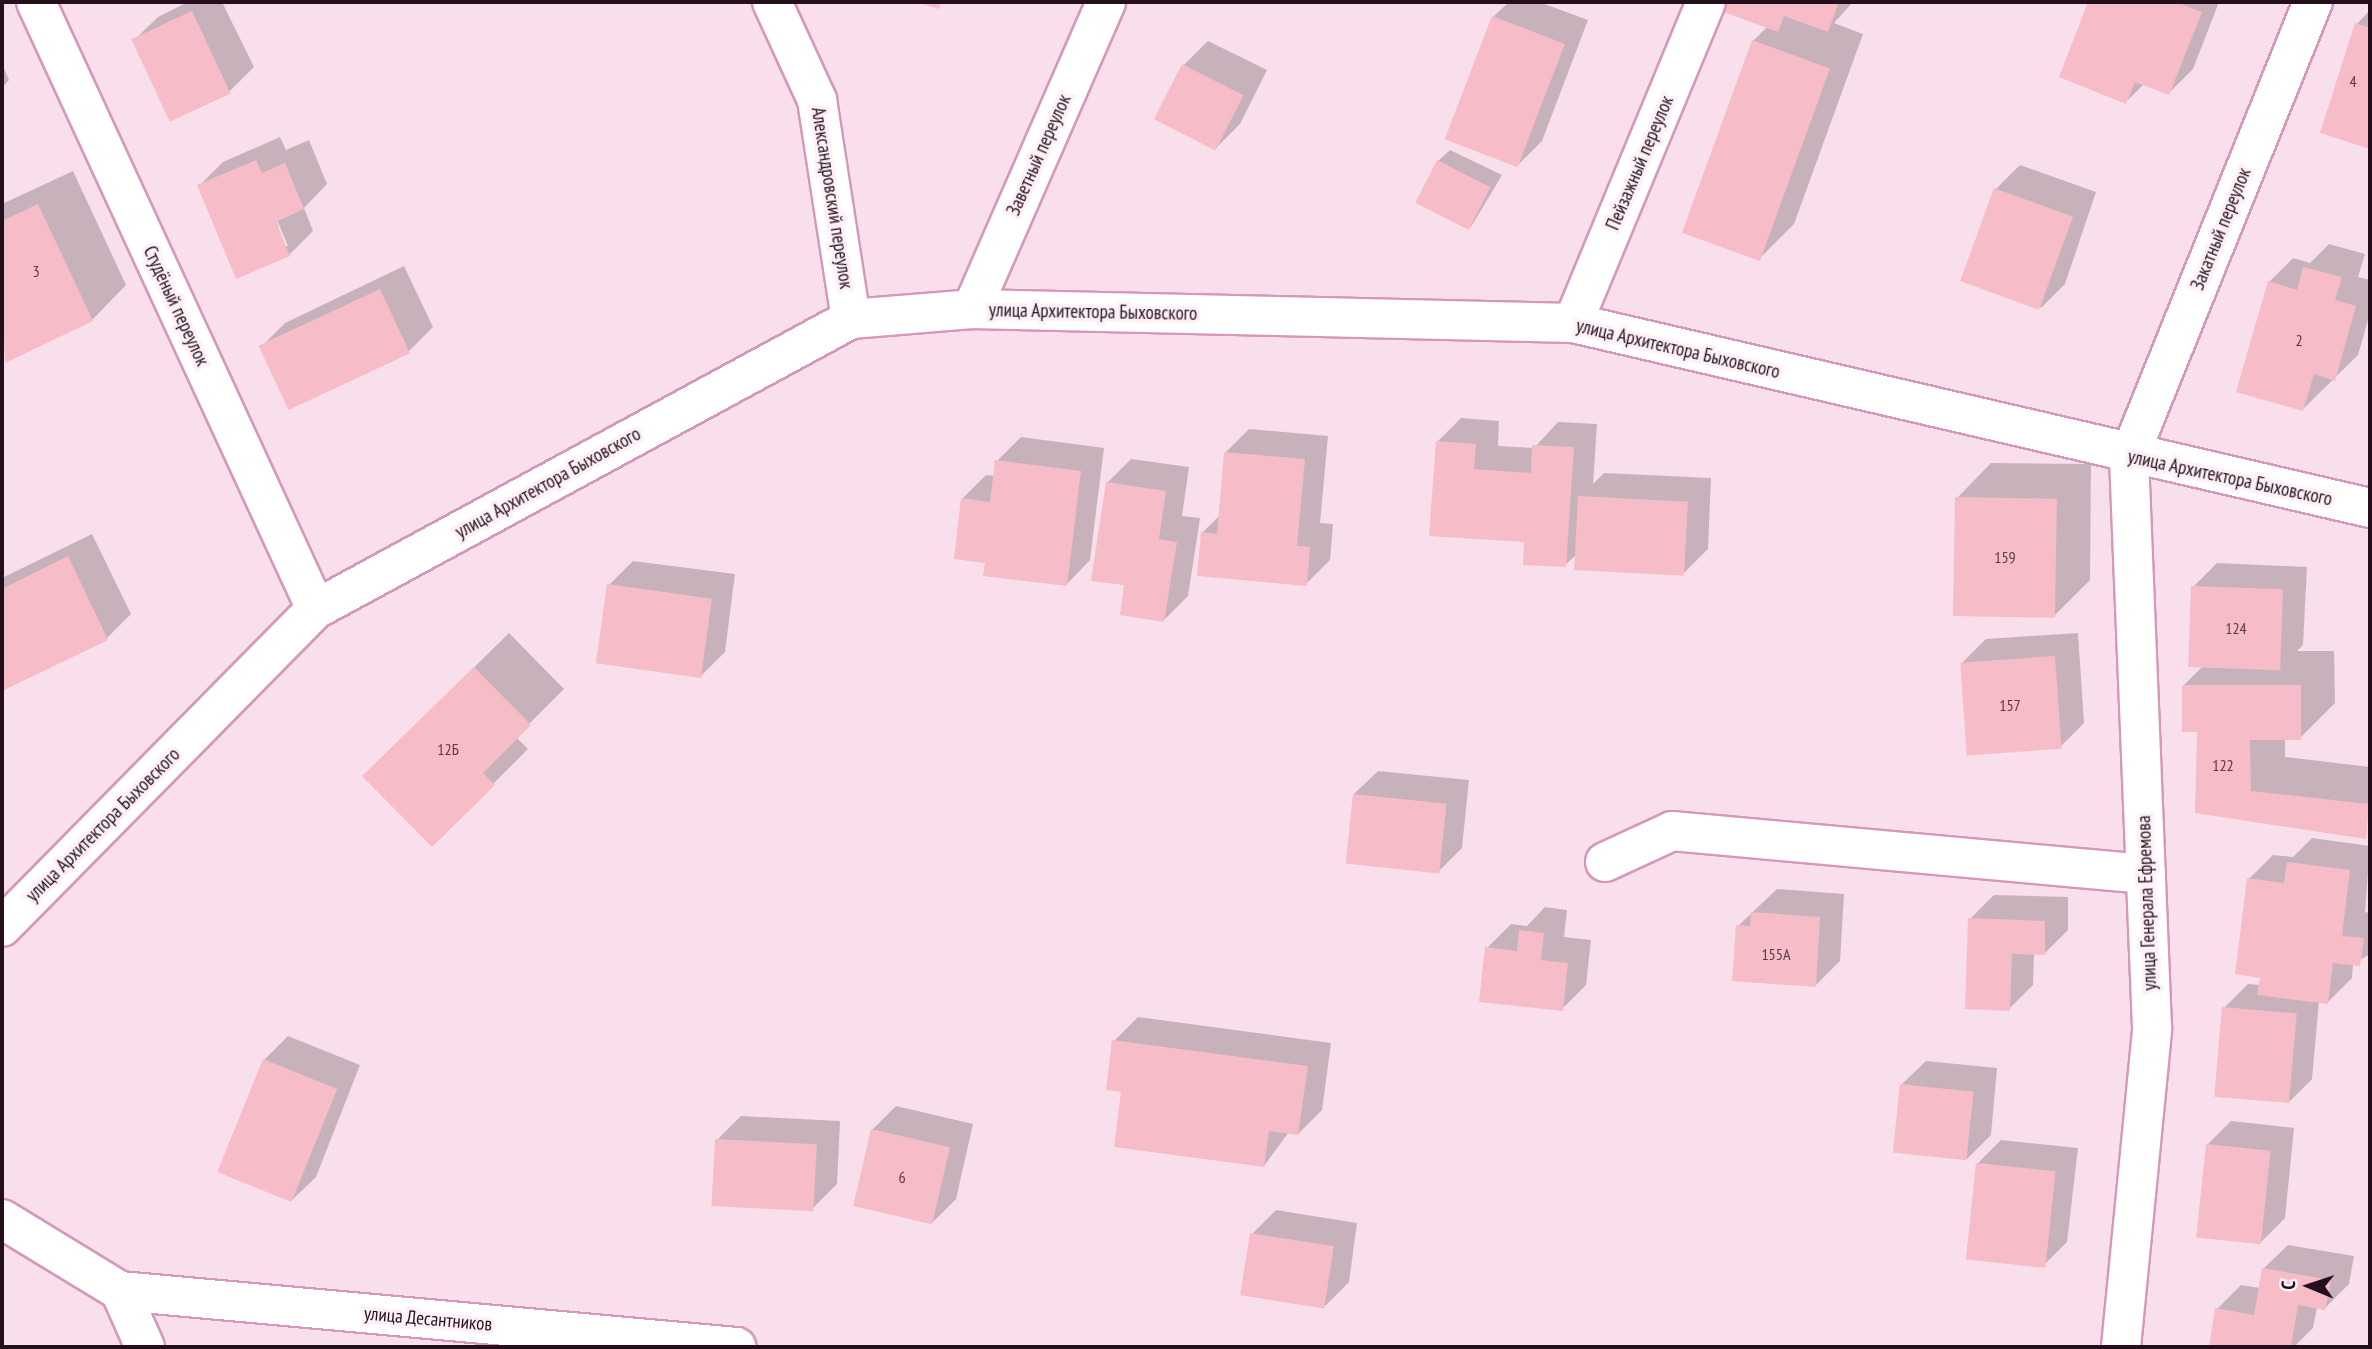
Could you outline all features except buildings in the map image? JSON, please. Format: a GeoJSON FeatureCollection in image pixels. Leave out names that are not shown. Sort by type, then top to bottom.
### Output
{"type":"FeatureCollection","features":[{"type":"Feature","properties":{"kind":"street","name":"Студёный переулок"},"geometry":{"type":"LineString","coordinates":[[36,2],[316,609]]}},
{"type":"Feature","properties":{"kind":"street","name":"Александровский переулок"},"geometry":{"type":"LineString","coordinates":[[772,2],[817,100],[851,319]]}},
{"type":"Feature","properties":{"kind":"street","name":"Заветный переулок"},"geometry":{"type":"LineString","coordinates":[[972,309],[1106,2]]}},
{"type":"Feature","properties":{"kind":"street","name":"Пейзажный переулок"},"geometry":{"type":"LineString","coordinates":[[1573,323],[1706,2]]}},
{"type":"Feature","properties":{"kind":"street","name":"Закатный переулок"},"geometry":{"type":"LineString","coordinates":[[2129,457],[2313,2]]}},
{"type":"Feature","properties":{"kind":"street","name":"улица Архитектора Быховского"},"geometry":{"type":"LineString","coordinates":[[2,927],[316,609],[851,319],[972,309],[1573,323],[2129,457],[2370,508]]}},
{"type":"Feature","properties":{"kind":"street","name":"улица Генерала Ефремова"},"geometry":{"type":"LineString","coordinates":[[2121,1347],[2152,1028],[2129,457]]}},
{"type":"Feature","properties":{"kind":"street"},"geometry":{"type":"LineString","coordinates":[[1605,862],[1672,831],[2146,874]]}},
{"type":"Feature","properties":{"kind":"street"},"geometry":{"type":"LineString","coordinates":[[2,1219],[120,1291],[145,1347]]}},
{"type":"Feature","properties":{"kind":"street","name":"улица Десантников"},"geometry":{"type":"LineString","coordinates":[[120,1291],[736,1347]]}}]}
